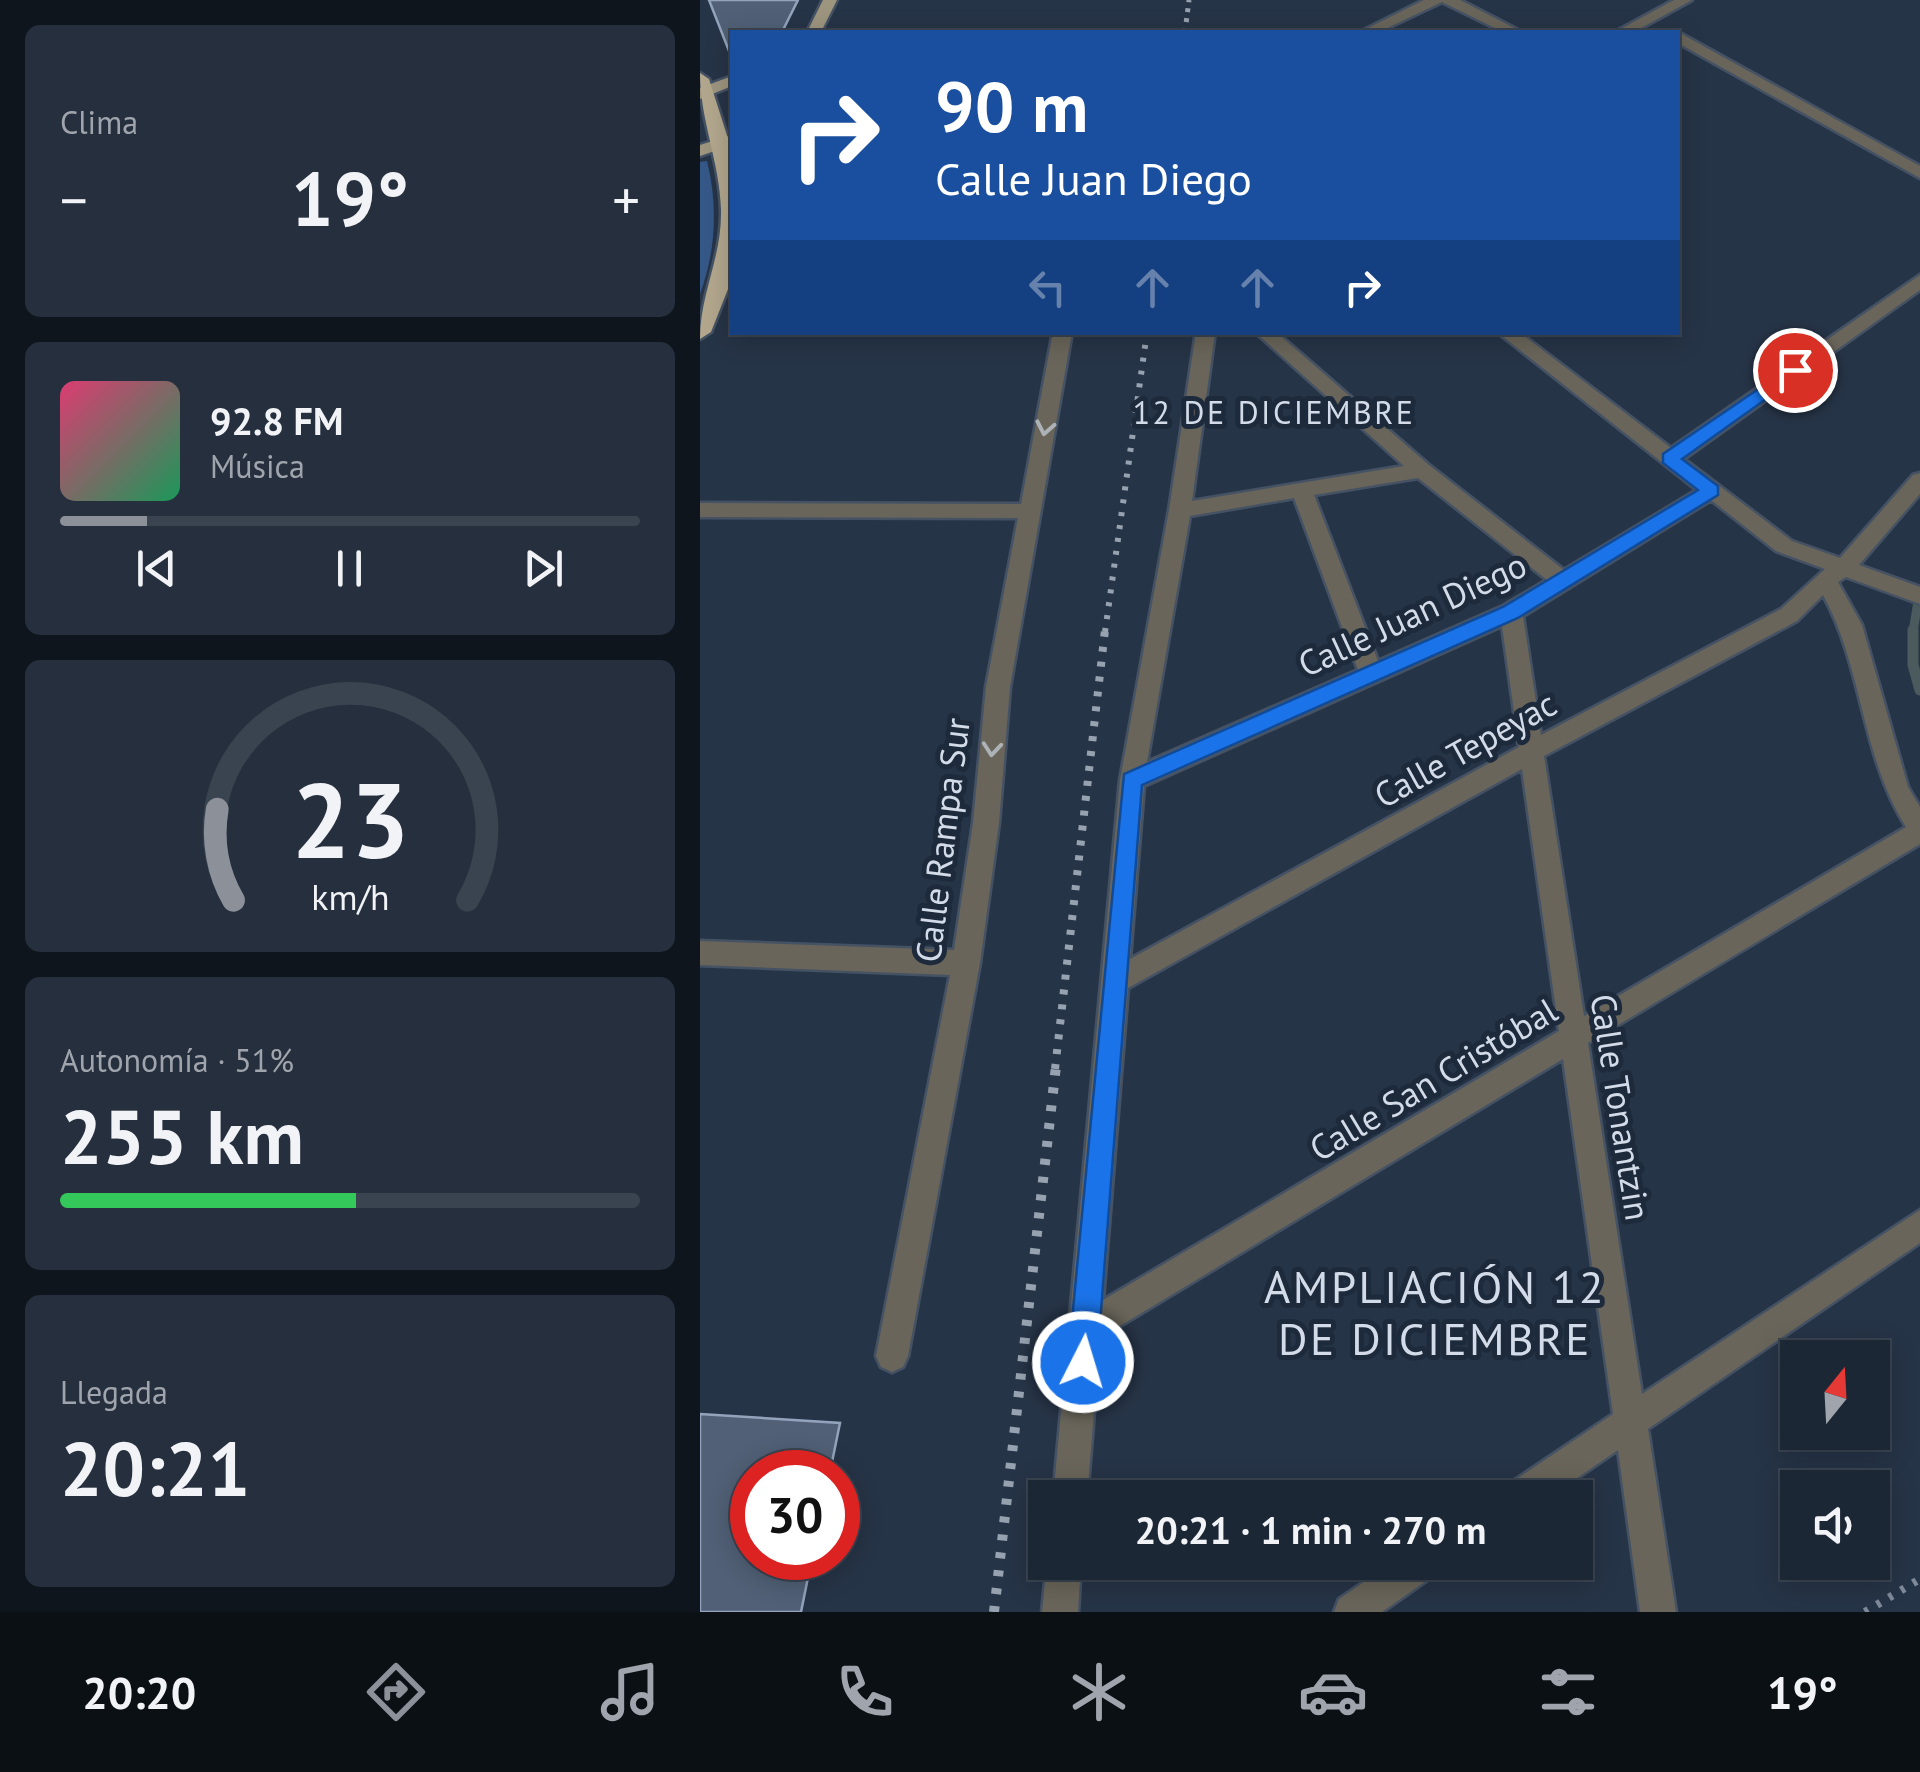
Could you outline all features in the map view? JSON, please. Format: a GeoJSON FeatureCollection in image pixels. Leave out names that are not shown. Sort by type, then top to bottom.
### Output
{"type":"FeatureCollection","features":[{"type":"Feature","properties":{"kind":"highway"},"geometry":{"type":"LineString","coordinates":[[700,332],[730,255],[728,142],[702,89]]}},
{"type":"Feature","properties":{"kind":"main road"},"geometry":{"type":"LineString","coordinates":[[815,30],[830,0]]}},
{"type":"Feature","properties":{"kind":"main road"},"geometry":{"type":"LineString","coordinates":[[702,89],[730,82]]}},
{"type":"Feature","properties":{"kind":"main road"},"geometry":{"type":"LineString","coordinates":[[700,151],[728,142]]}},
{"type":"Feature","properties":{"kind":"street"},"geometry":{"type":"LineString","coordinates":[[1372,30],[1436,0]]}},
{"type":"Feature","properties":{"kind":"street"},"geometry":{"type":"LineString","coordinates":[[1448,0],[1510,30]]}},
{"type":"Feature","properties":{"kind":"street"},"geometry":{"type":"LineString","coordinates":[[1627,30],[1685,0]]}},
{"type":"Feature","properties":{"kind":"street"},"geometry":{"type":"LineString","coordinates":[[1647,20],[1666,30]]}},
{"type":"Feature","properties":{"kind":"street"},"geometry":{"type":"LineString","coordinates":[[1680,38],[1920,173]]}},
{"type":"Feature","properties":{"kind":"street"},"geometry":{"type":"LineString","coordinates":[[1670,458],[1920,281]]}},
{"type":"Feature","properties":{"kind":"street","name":"Calle Rampa Sur"},"geometry":{"type":"LineString","coordinates":[[892,1356],[966,963],[986,822],[998,688],[1062,335]]}},
{"type":"Feature","properties":{"kind":"street"},"geometry":{"type":"LineString","coordinates":[[1072,1480],[1132,780],[1180,510],[1206,335]]}},
{"type":"Feature","properties":{"kind":"street"},"geometry":{"type":"LineString","coordinates":[[1267,335],[1422,470],[1563,580]]}},
{"type":"Feature","properties":{"kind":"street"},"geometry":{"type":"LineString","coordinates":[[1510,335],[1784,546],[1834,575],[1883,582],[1920,596]]}},
{"type":"Feature","properties":{"kind":"street"},"geometry":{"type":"LineString","coordinates":[[1180,510],[1422,470]]}},
{"type":"Feature","properties":{"kind":"street","name":"Calle Tepeyac"},"geometry":{"type":"LineString","coordinates":[[1114,982],[1531,752],[1790,616],[1834,575],[1920,480]]}},
{"type":"Feature","properties":{"kind":"street"},"geometry":{"type":"LineString","coordinates":[[1301,489],[1372,674]]}},
{"type":"Feature","properties":{"kind":"street","name":"Calle Juan Diego"},"geometry":{"type":"LineString","coordinates":[[1132,780],[1510,612],[1712,490]]}},
{"type":"Feature","properties":{"kind":"street"},"geometry":{"type":"LineString","coordinates":[[700,510],[1029,511]]}},
{"type":"Feature","properties":{"kind":"street"},"geometry":{"type":"LineString","coordinates":[[1834,575],[1896,790],[1920,830]]}},
{"type":"Feature","properties":{"kind":"street","name":"Calle Tonantzin"},"geometry":{"type":"LineString","coordinates":[[1510,612],[1658,1612]]}},
{"type":"Feature","properties":{"kind":"street","name":"Calle San Cristóbal"},"geometry":{"type":"LineString","coordinates":[[1086,1328],[1920,830]]}},
{"type":"Feature","properties":{"kind":"street"},"geometry":{"type":"LineString","coordinates":[[700,953],[966,963]]}},
{"type":"Feature","properties":{"kind":"street"},"geometry":{"type":"LineString","coordinates":[[1544,1480],[1920,1225]]}},
{"type":"Feature","properties":{"kind":"street"},"geometry":{"type":"LineString","coordinates":[[1060,1612],[1063,1580]]}},
{"type":"Feature","properties":{"kind":"street"},"geometry":{"type":"LineString","coordinates":[[1352,1612],[1398,1580]]}},
{"type":"Feature","properties":{"kind":"path"},"geometry":{"type":"LineString","coordinates":[[1865,1612],[1920,1580]]}},
{"type":"Feature","properties":{"kind":"shaded area"},"geometry":{"type":"Polygon","coordinates":[[[707,161],[714,228],[700,294],[700,162],[707,161]]]}},
{"type":"Feature","properties":{"kind":"building"},"geometry":{"type":"Polygon","coordinates":[[[709,0],[798,0],[783,30],[730,30],[729,51],[709,0]]]}},
{"type":"Feature","properties":{"kind":"building"},"geometry":{"type":"Polygon","coordinates":[[[700,1414],[840,1423],[834,1450],[730,1450],[730,1580],[808,1580],[801,1612],[700,1612],[700,1414]]]}},
{"type":"Feature","properties":{"kind":"waterway"},"geometry":{"type":"LineString","coordinates":[[1913,632],[1920,589]]}},
{"type":"Feature","properties":{"kind":"waterway"},"geometry":{"type":"LineString","coordinates":[[1913,632],[1913,665],[1920,690]]}},
{"type":"Feature","properties":{"kind":"railway"},"geometry":{"type":"LineString","coordinates":[[1185,30],[1189,0]]}},
{"type":"Feature","properties":{"kind":"railway"},"geometry":{"type":"LineString","coordinates":[[1105,632],[1147,335]]}},
{"type":"Feature","properties":{"kind":"railway"},"geometry":{"type":"LineString","coordinates":[[1055,1069],[1105,630]]}},
{"type":"Feature","properties":{"kind":"railway"},"geometry":{"type":"LineString","coordinates":[[994,1612],[1056,1066]]}},
{"type":"Feature","properties":{"kind":"district","name":"12 DE DICIEMBRE"},"geometry":{"type":"Point","coordinates":[1274,412]}},
{"type":"Feature","properties":{"kind":"district","name":"AMPLIACIÓN 12 DE DICIEMBRE"},"geometry":{"type":"Point","coordinates":[1435,1312]}},
{"type":"Feature","properties":{"kind":"route"},"geometry":{"type":"LineString","coordinates":[[1083,1362],[1132,780],[1510,612],[1712,490],[1670,458],[1795,370]]}}]}
